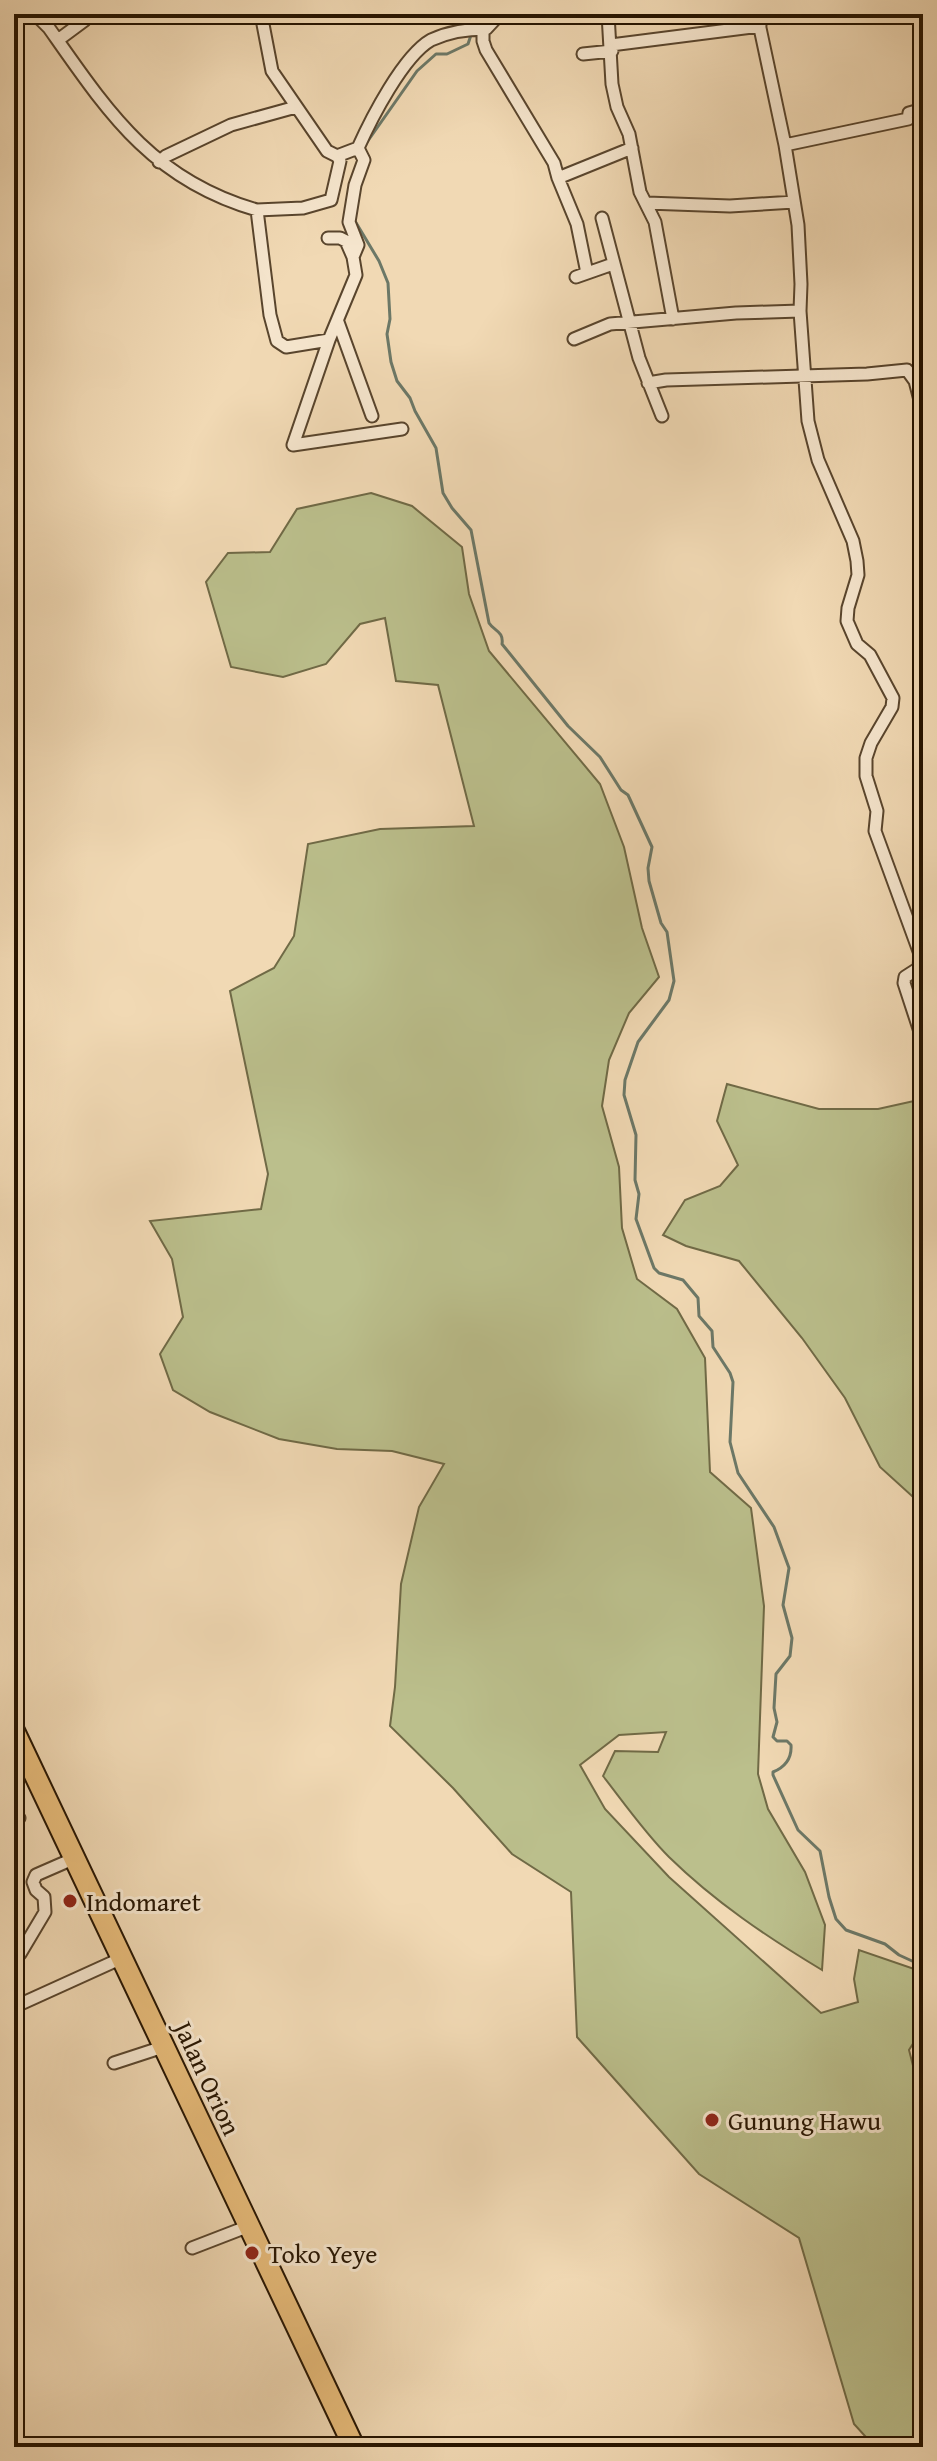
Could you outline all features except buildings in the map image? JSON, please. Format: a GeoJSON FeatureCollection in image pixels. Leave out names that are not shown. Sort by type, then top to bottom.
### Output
{"type":"FeatureCollection","features":[{"type":"Feature","properties":{"kind":"highway","name":"Jalan Orion"},"geometry":{"type":"LineString","coordinates":[[14,1731],[354,2447]]}},
{"type":"Feature","properties":{"kind":"street"},"geometry":{"type":"LineString","coordinates":[[35,14],[125,130],[159,162],[193,184],[257,210],[303,208],[331,200],[340,161],[327,151],[269,62],[261,14]]}},
{"type":"Feature","properties":{"kind":"street"},"geometry":{"type":"LineString","coordinates":[[58,40],[85,20],[87,14]]}},
{"type":"Feature","properties":{"kind":"street"},"geometry":{"type":"LineString","coordinates":[[353,257],[358,245],[349,222],[360,152],[371,119],[400,74],[424,46],[431,41],[492,24],[500,14]]}},
{"type":"Feature","properties":{"kind":"street"},"geometry":{"type":"LineString","coordinates":[[608,14],[612,84],[617,107],[629,134],[640,192],[655,222],[673,319]]}},
{"type":"Feature","properties":{"kind":"street"},"geometry":{"type":"LineString","coordinates":[[583,54],[759,20],[798,225],[803,376],[813,445],[853,541],[857,561],[858,575],[847,621],[857,644],[870,655],[893,698],[892,707],[868,750],[866,776],[877,811],[875,831],[920,954],[919,968],[905,977],[904,983],[923,1041]]}},
{"type":"Feature","properties":{"kind":"street"},"geometry":{"type":"LineString","coordinates":[[475,29],[554,163],[577,224],[582,275],[613,264]]}},
{"type":"Feature","properties":{"kind":"street"},"geometry":{"type":"LineString","coordinates":[[159,162],[231,125],[296,107]]}},
{"type":"Feature","properties":{"kind":"street"},"geometry":{"type":"LineString","coordinates":[[785,145],[908,119],[909,113],[923,109]]}},
{"type":"Feature","properties":{"kind":"street"},"geometry":{"type":"LineString","coordinates":[[558,178],[632,148]]}},
{"type":"Feature","properties":{"kind":"street"},"geometry":{"type":"LineString","coordinates":[[337,156],[360,152]]}},
{"type":"Feature","properties":{"kind":"street"},"geometry":{"type":"LineString","coordinates":[[647,203],[730,206],[794,202]]}},
{"type":"Feature","properties":{"kind":"street"},"geometry":{"type":"LineString","coordinates":[[257,210],[270,315],[277,341],[286,347],[329,340]]}},
{"type":"Feature","properties":{"kind":"street"},"geometry":{"type":"LineString","coordinates":[[602,218],[639,358],[662,416]]}},
{"type":"Feature","properties":{"kind":"street"},"geometry":{"type":"LineString","coordinates":[[328,238],[343,238],[353,257],[356,275],[329,340],[293,446],[402,429]]}},
{"type":"Feature","properties":{"kind":"street"},"geometry":{"type":"LineString","coordinates":[[574,339],[610,324],[800,311]]}},
{"type":"Feature","properties":{"kind":"street"},"geometry":{"type":"LineString","coordinates":[[338,322],[372,416]]}},
{"type":"Feature","properties":{"kind":"street"},"geometry":{"type":"LineString","coordinates":[[648,383],[907,370],[915,381],[923,412]]}},
{"type":"Feature","properties":{"kind":"street"},"geometry":{"type":"LineString","coordinates":[[16,1955],[20,1954],[45,1912],[44,1897],[33,1882],[36,1875],[75,1858]]}},
{"type":"Feature","properties":{"kind":"street"},"geometry":{"type":"LineString","coordinates":[[14,2007],[122,1958]]}},
{"type":"Feature","properties":{"kind":"street"},"geometry":{"type":"LineString","coordinates":[[114,2063],[166,2046]]}},
{"type":"Feature","properties":{"kind":"street"},"geometry":{"type":"LineString","coordinates":[[192,2248],[249,2226]]}},
{"type":"Feature","properties":{"kind":"green space"},"geometry":{"type":"Polygon","coordinates":[[[371,493],[412,506],[462,547],[469,594],[489,651],[600,784],[624,847],[642,928],[659,977],[629,1013],[609,1060],[602,1106],[619,1167],[622,1228],[637,1279],[677,1309],[705,1358],[710,1472],[751,1508],[764,1606],[758,1774],[768,1809],[805,1872],[825,1925],[822,1970],[742,1918],[705,1889],[669,1857],[603,1776],[615,1751],[658,1752],[666,1732],[619,1735],[580,1765],[605,1809],[669,1877],[821,2013],[858,2002],[854,1979],[859,1950],[923,1972],[923,2028],[909,2050],[923,2105],[923,2447],[875,2447],[854,2424],[799,2238],[699,2174],[577,2037],[571,1892],[512,1854],[453,1788],[390,1726],[401,1584],[419,1507],[444,1464],[392,1451],[337,1449],[279,1439],[210,1412],[173,1390],[160,1354],[183,1317],[172,1259],[150,1221],[261,1209],[268,1174],[230,991],[274,968],[294,936],[308,844],[380,829],[474,826],[438,685],[396,681],[385,618],[360,624],[326,664],[283,677],[231,667],[206,582],[228,553],[270,552],[297,509],[371,493]]]}},
{"type":"Feature","properties":{"kind":"green space"},"geometry":{"type":"Polygon","coordinates":[[[727,1084],[819,1109],[878,1109],[923,1099],[923,1506],[880,1467],[845,1398],[802,1338],[739,1261],[686,1246],[663,1235],[685,1200],[720,1186],[738,1165],[717,1121],[727,1084]]]}},
{"type":"Feature","properties":{"kind":"waterway"},"geometry":{"type":"LineString","coordinates":[[477,25],[484,14]]}},
{"type":"Feature","properties":{"kind":"waterway"},"geometry":{"type":"LineString","coordinates":[[365,145],[417,71],[436,54],[447,54],[468,44],[471,35]]}},
{"type":"Feature","properties":{"kind":"waterway"},"geometry":{"type":"LineString","coordinates":[[355,221],[388,283],[390,319],[387,334],[397,381],[410,398],[436,448],[443,493],[471,530],[489,623],[500,634],[502,644],[568,726],[600,757],[621,790],[628,795],[652,847],[649,881],[661,923],[667,932],[674,981],[669,1000],[638,1042],[625,1080],[624,1095],[636,1135],[635,1180],[639,1194],[636,1219],[654,1268],[659,1273],[683,1280],[698,1298],[699,1316],[712,1331],[713,1347],[733,1382],[730,1442],[738,1473],[774,1527],[789,1568],[783,1605],[792,1638],[790,1656],[776,1674],[774,1708],[777,1722],[773,1737],[777,1741],[787,1741],[791,1750],[787,1762],[773,1775],[798,1830],[820,1851],[836,1919],[846,1930],[885,1944],[899,1955],[923,1966]]}},
{"type":"Feature","properties":{"kind":"place","name":"Indomaret"},"geometry":{"type":"Point","coordinates":[70,1901]}},
{"type":"Feature","properties":{"kind":"place","name":"Gunung Hawu"},"geometry":{"type":"Point","coordinates":[712,2120]}},
{"type":"Feature","properties":{"kind":"place","name":"Toko Yeye"},"geometry":{"type":"Point","coordinates":[252,2253]}}]}
